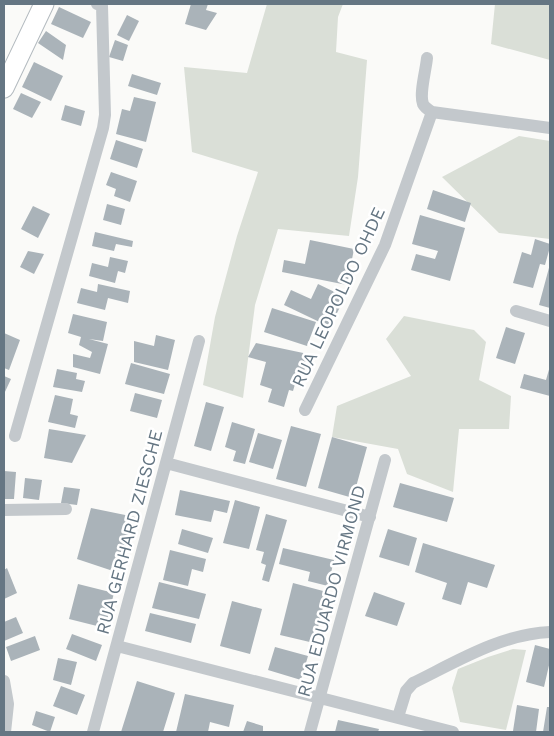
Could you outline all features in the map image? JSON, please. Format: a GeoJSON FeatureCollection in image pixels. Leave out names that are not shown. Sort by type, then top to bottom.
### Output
{"type":"FeatureCollection","features":[{"type":"Feature","properties":{"kind":"main road"},"geometry":{"type":"LineString","coordinates":[[4,88],[44,4]]}},
{"type":"Feature","properties":{"kind":"street"},"geometry":{"type":"LineString","coordinates":[[15,436],[103,128],[105,115],[102,6],[96,4]]}},
{"type":"Feature","properties":{"kind":"street"},"geometry":{"type":"LineString","coordinates":[[427,58],[423,103],[432,112],[550,128]]}},
{"type":"Feature","properties":{"kind":"street","name":"RUA LEOPOLDO OHDE"},"geometry":{"type":"LineString","coordinates":[[305,410],[386,245],[432,112]]}},
{"type":"Feature","properties":{"kind":"street"},"geometry":{"type":"LineString","coordinates":[[516,311],[550,322]]}},
{"type":"Feature","properties":{"kind":"street","name":"RUA GERHARD ZIESCHE"},"geometry":{"type":"LineString","coordinates":[[93,732],[199,341]]}},
{"type":"Feature","properties":{"kind":"street","name":"RUA EDUARDO VIRMOND"},"geometry":{"type":"LineString","coordinates":[[310,732],[385,460]]}},
{"type":"Feature","properties":{"kind":"street"},"geometry":{"type":"LineString","coordinates":[[166,463],[370,517]]}},
{"type":"Feature","properties":{"kind":"street"},"geometry":{"type":"LineString","coordinates":[[4,510],[66,509]]}},
{"type":"Feature","properties":{"kind":"street"},"geometry":{"type":"LineString","coordinates":[[398,717],[406,691],[413,683],[492,645],[523,635],[550,632]]}},
{"type":"Feature","properties":{"kind":"street"},"geometry":{"type":"LineString","coordinates":[[117,646],[454,732]]}},
{"type":"Feature","properties":{"kind":"street"},"geometry":{"type":"LineString","coordinates":[[4,681],[8,704],[5,732]]}},
{"type":"Feature","properties":{"kind":"shaded area"},"geometry":{"type":"Polygon","coordinates":[[[267,4],[343,4],[338,17],[336,52],[367,60],[358,177],[349,236],[278,229],[255,305],[243,398],[203,385],[215,317],[237,236],[258,172],[192,152],[184,67],[247,73],[267,4]]]}},
{"type":"Feature","properties":{"kind":"shaded area"},"geometry":{"type":"Polygon","coordinates":[[[495,4],[550,4],[550,60],[491,44],[495,4]]]}},
{"type":"Feature","properties":{"kind":"shaded area"},"geometry":{"type":"Polygon","coordinates":[[[519,136],[550,141],[550,239],[499,233],[442,177],[519,136]]]}},
{"type":"Feature","properties":{"kind":"shaded area"},"geometry":{"type":"Polygon","coordinates":[[[404,316],[474,330],[486,342],[479,380],[511,396],[509,429],[459,429],[453,492],[407,474],[398,449],[332,437],[337,406],[411,376],[386,339],[404,316]]]}},
{"type":"Feature","properties":{"kind":"shaded area"},"geometry":{"type":"Polygon","coordinates":[[[513,649],[526,650],[506,730],[460,722],[452,688],[458,669],[513,649]]]}},
{"type":"Feature","properties":{"kind":"building"},"geometry":{"type":"Polygon","coordinates":[[[191,4],[208,4],[206,10],[217,13],[206,30],[185,24],[191,4]]]}},
{"type":"Feature","properties":{"kind":"building"},"geometry":{"type":"Polygon","coordinates":[[[59,7],[91,22],[83,38],[51,24],[59,7]]]}},
{"type":"Feature","properties":{"kind":"building"},"geometry":{"type":"Polygon","coordinates":[[[127,15],[139,21],[129,41],[117,35],[127,15]]]}},
{"type":"Feature","properties":{"kind":"building"},"geometry":{"type":"Polygon","coordinates":[[[46,31],[66,45],[63,60],[38,43],[46,31]]]}},
{"type":"Feature","properties":{"kind":"building"},"geometry":{"type":"Polygon","coordinates":[[[115,40],[128,45],[123,61],[109,57],[115,40]]]}},
{"type":"Feature","properties":{"kind":"building"},"geometry":{"type":"Polygon","coordinates":[[[34,62],[63,76],[51,101],[22,87],[34,62]]]}},
{"type":"Feature","properties":{"kind":"building"},"geometry":{"type":"Polygon","coordinates":[[[132,74],[161,83],[157,95],[128,86],[132,74]]]}},
{"type":"Feature","properties":{"kind":"building"},"geometry":{"type":"Polygon","coordinates":[[[21,93],[41,102],[32,118],[13,109],[21,93]]]}},
{"type":"Feature","properties":{"kind":"building"},"geometry":{"type":"Polygon","coordinates":[[[134,97],[156,102],[146,142],[116,134],[122,109],[130,111],[134,97]]]}},
{"type":"Feature","properties":{"kind":"building"},"geometry":{"type":"Polygon","coordinates":[[[65,105],[85,111],[81,126],[61,120],[65,105]]]}},
{"type":"Feature","properties":{"kind":"building"},"geometry":{"type":"Polygon","coordinates":[[[116,140],[143,149],[137,168],[110,159],[116,140]]]}},
{"type":"Feature","properties":{"kind":"building"},"geometry":{"type":"Polygon","coordinates":[[[111,172],[137,181],[130,202],[114,196],[116,189],[106,185],[111,172]]]}},
{"type":"Feature","properties":{"kind":"building"},"geometry":{"type":"Polygon","coordinates":[[[433,190],[471,203],[465,222],[427,209],[433,190]]]}},
{"type":"Feature","properties":{"kind":"building"},"geometry":{"type":"Polygon","coordinates":[[[107,204],[125,209],[121,225],[103,220],[107,204]]]}},
{"type":"Feature","properties":{"kind":"building"},"geometry":{"type":"Polygon","coordinates":[[[33,206],[50,214],[38,238],[21,229],[33,206]]]}},
{"type":"Feature","properties":{"kind":"building"},"geometry":{"type":"Polygon","coordinates":[[[420,215],[465,228],[450,281],[411,270],[416,254],[435,259],[438,251],[412,244],[420,215]]]}},
{"type":"Feature","properties":{"kind":"building"},"geometry":{"type":"Polygon","coordinates":[[[95,232],[133,241],[132,247],[116,244],[114,251],[92,246],[95,232]]]}},
{"type":"Feature","properties":{"kind":"building"},"geometry":{"type":"Polygon","coordinates":[[[535,239],[550,244],[545,265],[540,264],[533,288],[513,283],[522,252],[531,255],[535,239]]]}},
{"type":"Feature","properties":{"kind":"building"},"geometry":{"type":"Polygon","coordinates":[[[310,240],[354,249],[347,285],[282,272],[284,260],[305,264],[310,240]]]}},
{"type":"Feature","properties":{"kind":"building"},"geometry":{"type":"Polygon","coordinates":[[[28,251],[44,254],[34,274],[20,267],[28,251]]]}},
{"type":"Feature","properties":{"kind":"building"},"geometry":{"type":"Polygon","coordinates":[[[110,257],[128,261],[125,273],[118,271],[115,283],[89,276],[92,263],[108,267],[110,257]]]}},
{"type":"Feature","properties":{"kind":"building"},"geometry":{"type":"Polygon","coordinates":[[[550,264],[550,308],[539,305],[550,264]]]}},
{"type":"Feature","properties":{"kind":"building"},"geometry":{"type":"Polygon","coordinates":[[[98,284],[130,291],[128,303],[108,298],[105,310],[77,303],[81,288],[97,292],[98,284]]]}},
{"type":"Feature","properties":{"kind":"building"},"geometry":{"type":"Polygon","coordinates":[[[318,284],[345,297],[330,327],[284,305],[291,290],[311,299],[318,284]]]}},
{"type":"Feature","properties":{"kind":"building"},"geometry":{"type":"Polygon","coordinates":[[[272,308],[316,322],[307,346],[264,332],[272,308]]]}},
{"type":"Feature","properties":{"kind":"building"},"geometry":{"type":"Polygon","coordinates":[[[73,314],[107,322],[103,341],[89,339],[108,344],[100,374],[73,367],[73,354],[90,358],[92,352],[79,345],[81,337],[68,333],[73,314]]]}},
{"type":"Feature","properties":{"kind":"building"},"geometry":{"type":"Polygon","coordinates":[[[506,327],[525,333],[515,364],[496,358],[506,327]]]}},
{"type":"Feature","properties":{"kind":"building"},"geometry":{"type":"Polygon","coordinates":[[[4,333],[20,340],[9,370],[4,368],[4,333]]]}},
{"type":"Feature","properties":{"kind":"building"},"geometry":{"type":"Polygon","coordinates":[[[156,335],[175,340],[168,370],[134,362],[134,341],[154,346],[156,335]]]}},
{"type":"Feature","properties":{"kind":"building"},"geometry":{"type":"Polygon","coordinates":[[[256,343],[308,354],[304,372],[298,374],[293,391],[289,390],[284,407],[268,402],[272,389],[260,385],[266,362],[248,357],[256,343]]]}},
{"type":"Feature","properties":{"kind":"building"},"geometry":{"type":"Polygon","coordinates":[[[131,363],[170,374],[164,394],[125,384],[131,363]]]}},
{"type":"Feature","properties":{"kind":"building"},"geometry":{"type":"Polygon","coordinates":[[[550,366],[550,396],[520,388],[524,374],[546,380],[550,366]]]}},
{"type":"Feature","properties":{"kind":"building"},"geometry":{"type":"Polygon","coordinates":[[[57,369],[77,373],[76,379],[85,381],[82,392],[53,387],[57,369]]]}},
{"type":"Feature","properties":{"kind":"building"},"geometry":{"type":"Polygon","coordinates":[[[4,376],[11,379],[4,394],[4,376]]]}},
{"type":"Feature","properties":{"kind":"building"},"geometry":{"type":"Polygon","coordinates":[[[135,393],[162,400],[157,418],[130,411],[135,393]]]}},
{"type":"Feature","properties":{"kind":"building"},"geometry":{"type":"Polygon","coordinates":[[[55,395],[73,399],[70,414],[78,416],[75,428],[48,422],[55,395]]]}},
{"type":"Feature","properties":{"kind":"building"},"geometry":{"type":"Polygon","coordinates":[[[206,402],[224,407],[211,451],[194,446],[206,402]]]}},
{"type":"Feature","properties":{"kind":"building"},"geometry":{"type":"Polygon","coordinates":[[[232,422],[255,429],[245,464],[233,461],[236,451],[225,447],[232,422]]]}},
{"type":"Feature","properties":{"kind":"building"},"geometry":{"type":"Polygon","coordinates":[[[291,426],[321,434],[306,487],[276,479],[291,426]]]}},
{"type":"Feature","properties":{"kind":"building"},"geometry":{"type":"Polygon","coordinates":[[[49,429],[86,435],[72,463],[44,458],[49,429]]]}},
{"type":"Feature","properties":{"kind":"building"},"geometry":{"type":"Polygon","coordinates":[[[258,433],[282,440],[273,469],[249,462],[258,433]]]}},
{"type":"Feature","properties":{"kind":"building"},"geometry":{"type":"Polygon","coordinates":[[[332,437],[367,447],[353,498],[318,488],[332,437]]]}},
{"type":"Feature","properties":{"kind":"building"},"geometry":{"type":"Polygon","coordinates":[[[4,471],[16,472],[14,499],[4,499],[4,471]]]}},
{"type":"Feature","properties":{"kind":"building"},"geometry":{"type":"Polygon","coordinates":[[[25,478],[42,480],[39,500],[23,498],[25,478]]]}},
{"type":"Feature","properties":{"kind":"building"},"geometry":{"type":"Polygon","coordinates":[[[400,483],[454,498],[447,522],[393,507],[400,483]]]}},
{"type":"Feature","properties":{"kind":"building"},"geometry":{"type":"Polygon","coordinates":[[[64,487],[80,489],[77,505],[61,503],[64,487]]]}},
{"type":"Feature","properties":{"kind":"building"},"geometry":{"type":"Polygon","coordinates":[[[180,490],[230,501],[227,513],[214,510],[211,522],[175,515],[180,490]]]}},
{"type":"Feature","properties":{"kind":"building"},"geometry":{"type":"Polygon","coordinates":[[[235,500],[260,507],[249,549],[223,543],[235,500]]]}},
{"type":"Feature","properties":{"kind":"building"},"geometry":{"type":"Polygon","coordinates":[[[91,508],[135,517],[119,573],[77,559],[91,508]]]}},
{"type":"Feature","properties":{"kind":"building"},"geometry":{"type":"Polygon","coordinates":[[[266,514],[287,520],[269,582],[262,580],[266,565],[261,563],[264,552],[256,550],[266,514]]]}},
{"type":"Feature","properties":{"kind":"building"},"geometry":{"type":"Polygon","coordinates":[[[182,529],[213,538],[208,553],[178,544],[182,529]]]}},
{"type":"Feature","properties":{"kind":"building"},"geometry":{"type":"Polygon","coordinates":[[[388,529],[417,538],[409,566],[379,557],[388,529]]]}},
{"type":"Feature","properties":{"kind":"building"},"geometry":{"type":"Polygon","coordinates":[[[423,543],[495,565],[487,588],[468,582],[461,605],[442,599],[447,583],[415,572],[423,543]]]}},
{"type":"Feature","properties":{"kind":"building"},"geometry":{"type":"Polygon","coordinates":[[[283,548],[334,560],[328,586],[308,581],[310,572],[279,564],[283,548]]]}},
{"type":"Feature","properties":{"kind":"building"},"geometry":{"type":"Polygon","coordinates":[[[170,550],[206,559],[203,572],[192,569],[188,586],[163,580],[170,550]]]}},
{"type":"Feature","properties":{"kind":"building"},"geometry":{"type":"Polygon","coordinates":[[[7,568],[17,593],[4,599],[4,570],[7,568]]]}},
{"type":"Feature","properties":{"kind":"building"},"geometry":{"type":"Polygon","coordinates":[[[159,582],[206,594],[199,619],[152,608],[159,582]]]}},
{"type":"Feature","properties":{"kind":"building"},"geometry":{"type":"Polygon","coordinates":[[[293,583],[327,592],[314,643],[280,635],[293,583]]]}},
{"type":"Feature","properties":{"kind":"building"},"geometry":{"type":"Polygon","coordinates":[[[78,584],[114,593],[105,628],[69,619],[78,584]]]}},
{"type":"Feature","properties":{"kind":"building"},"geometry":{"type":"Polygon","coordinates":[[[374,592],[405,603],[397,626],[365,616],[374,592]]]}},
{"type":"Feature","properties":{"kind":"building"},"geometry":{"type":"Polygon","coordinates":[[[232,601],[262,609],[250,654],[220,646],[232,601]]]}},
{"type":"Feature","properties":{"kind":"building"},"geometry":{"type":"Polygon","coordinates":[[[150,613],[196,624],[191,643],[145,631],[150,613]]]}},
{"type":"Feature","properties":{"kind":"building"},"geometry":{"type":"Polygon","coordinates":[[[16,617],[23,633],[4,641],[4,622],[16,617]]]}},
{"type":"Feature","properties":{"kind":"building"},"geometry":{"type":"Polygon","coordinates":[[[72,634],[102,645],[96,661],[66,649],[72,634]]]}},
{"type":"Feature","properties":{"kind":"building"},"geometry":{"type":"Polygon","coordinates":[[[35,636],[40,650],[11,661],[6,647],[35,636]]]}},
{"type":"Feature","properties":{"kind":"building"},"geometry":{"type":"Polygon","coordinates":[[[535,645],[550,649],[550,661],[544,687],[526,682],[535,645]]]}},
{"type":"Feature","properties":{"kind":"building"},"geometry":{"type":"Polygon","coordinates":[[[275,647],[308,656],[301,680],[268,670],[275,647]]]}},
{"type":"Feature","properties":{"kind":"building"},"geometry":{"type":"Polygon","coordinates":[[[58,658],[77,662],[71,685],[53,680],[58,658]]]}},
{"type":"Feature","properties":{"kind":"building"},"geometry":{"type":"Polygon","coordinates":[[[137,681],[175,693],[163,732],[121,732],[137,681]]]}},
{"type":"Feature","properties":{"kind":"building"},"geometry":{"type":"Polygon","coordinates":[[[61,686],[85,695],[77,715],[53,706],[61,686]]]}},
{"type":"Feature","properties":{"kind":"building"},"geometry":{"type":"Polygon","coordinates":[[[185,694],[234,705],[229,727],[210,722],[208,732],[176,732],[185,694]]]}},
{"type":"Feature","properties":{"kind":"building"},"geometry":{"type":"Polygon","coordinates":[[[517,705],[539,709],[536,732],[513,731],[517,705]]]}},
{"type":"Feature","properties":{"kind":"building"},"geometry":{"type":"Polygon","coordinates":[[[547,707],[550,707],[550,732],[543,732],[547,707]]]}},
{"type":"Feature","properties":{"kind":"building"},"geometry":{"type":"Polygon","coordinates":[[[36,711],[55,717],[50,732],[32,725],[36,711]]]}},
{"type":"Feature","properties":{"kind":"building"},"geometry":{"type":"Polygon","coordinates":[[[338,720],[379,729],[378,732],[335,732],[338,720]]]}},
{"type":"Feature","properties":{"kind":"building"},"geometry":{"type":"Polygon","coordinates":[[[247,721],[263,726],[263,732],[243,732],[247,721]]]}}]}
